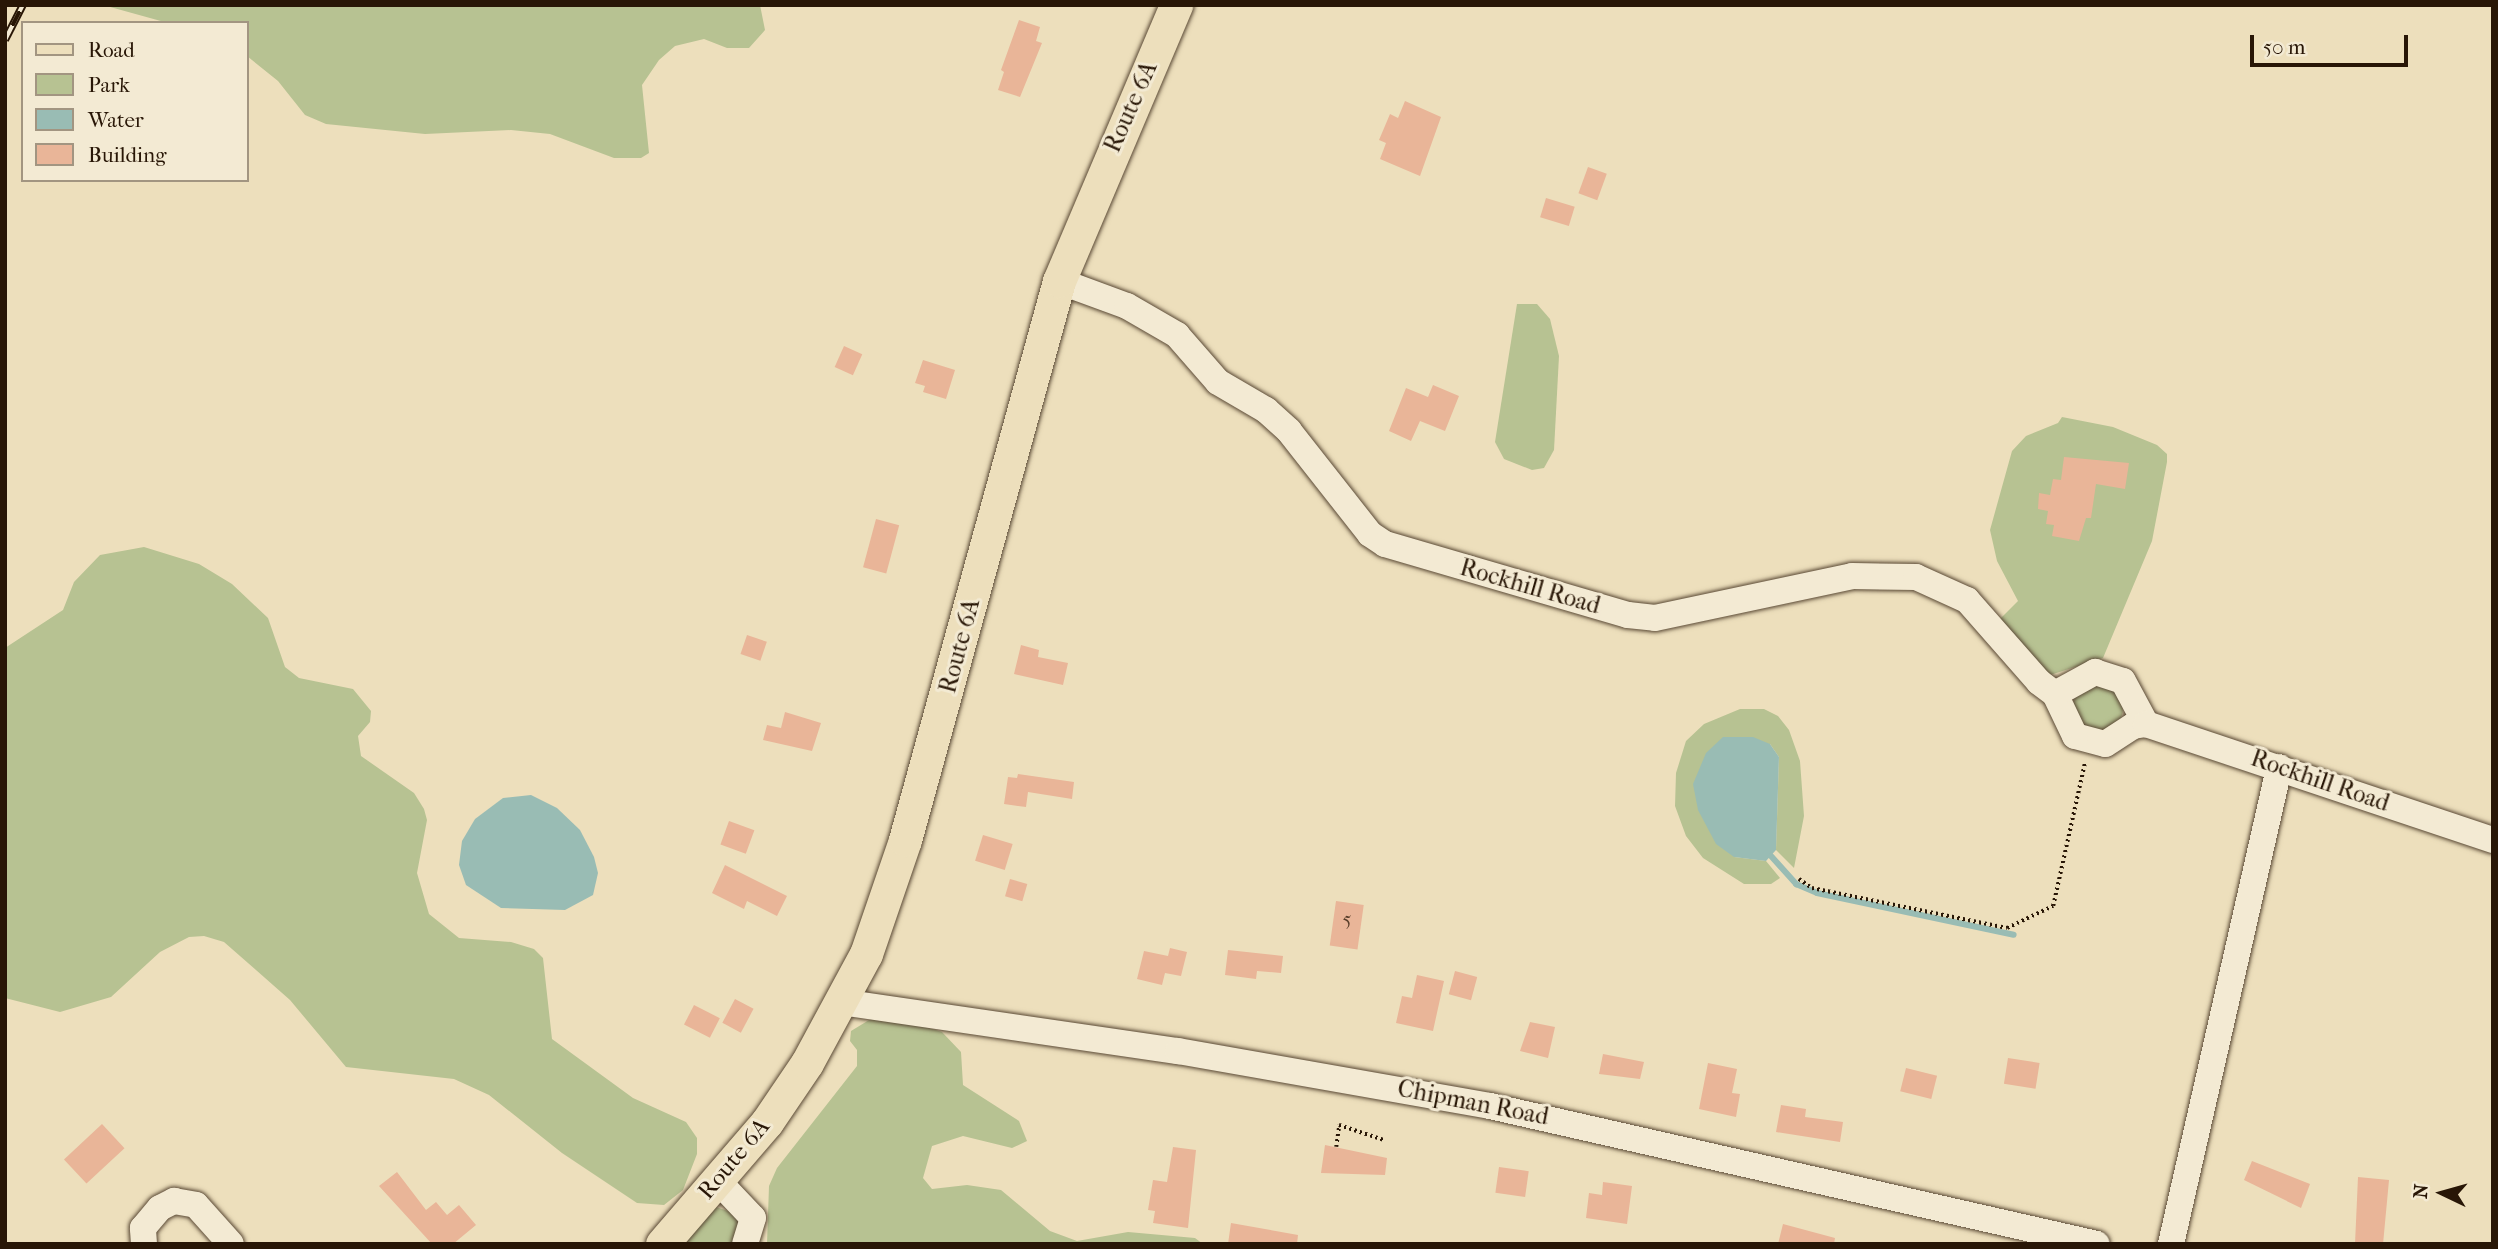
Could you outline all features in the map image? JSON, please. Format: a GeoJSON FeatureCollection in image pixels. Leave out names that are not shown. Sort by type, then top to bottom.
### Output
{"type":"FeatureCollection","features":[{"type":"Feature","properties":{"kind":"main road","name":"Route 6A"},"geometry":{"type":"LineString","coordinates":[[662,1244],[767,1122],[841,1002],[866,954],[905,841],[1059,281],[1177,5]]}},
{"type":"Feature","properties":{"kind":"street","name":"Rockhill Road"},"geometry":{"type":"LineString","coordinates":[[1059,281],[1127,306],[1177,335],[1218,382],[1266,410],[1289,432],[1370,534],[1385,544],[1628,615],[1654,618],[1852,576],[1916,577],[1967,600],[2039,682],[2055,694],[2068,728],[2090,743]]}},
{"type":"Feature","properties":{"kind":"street"},"geometry":{"type":"LineString","coordinates":[[2055,694],[2084,674],[2105,672],[2130,689],[2146,724],[2133,726],[2115,740],[2090,743]]}},
{"type":"Feature","properties":{"kind":"street","name":"Rockhill Road"},"geometry":{"type":"LineString","coordinates":[[2146,724],[2493,840]]}},
{"type":"Feature","properties":{"kind":"street"},"geometry":{"type":"LineString","coordinates":[[2171,1244],[2279,767]]}},
{"type":"Feature","properties":{"kind":"street","name":"Chipman Road"},"geometry":{"type":"LineString","coordinates":[[841,1002],[1178,1051],[1478,1103],[2097,1244]]}},
{"type":"Feature","properties":{"kind":"street"},"geometry":{"type":"LineString","coordinates":[[717,1180],[753,1218],[745,1244]]}},
{"type":"Feature","properties":{"kind":"street"},"geometry":{"type":"LineString","coordinates":[[144,1244],[143,1228],[160,1208],[174,1201],[196,1205],[231,1244]]}},
{"type":"Feature","properties":{"kind":"path"},"geometry":{"type":"LineString","coordinates":[[1799,879],[1812,888],[1997,928],[2007,928],[2048,909],[2053,906],[2090,743]]}},
{"type":"Feature","properties":{"kind":"path"},"geometry":{"type":"LineString","coordinates":[[1336,1147],[1339,1125],[1384,1140]]}},
{"type":"Feature","properties":{"kind":"green space"},"geometry":{"type":"Polygon","coordinates":[[[103,5],[760,5],[765,30],[749,48],[727,48],[704,39],[675,46],[659,60],[642,85],[649,153],[641,158],[614,158],[550,134],[511,130],[425,134],[326,124],[305,115],[278,81],[248,57],[248,21],[161,21],[103,5]]]}},
{"type":"Feature","properties":{"kind":"green space"},"geometry":{"type":"Polygon","coordinates":[[[1517,304],[1537,304],[1550,319],[1559,356],[1554,450],[1544,468],[1532,470],[1504,459],[1495,442],[1517,304]]]}},
{"type":"Feature","properties":{"kind":"green space"},"geometry":{"type":"Polygon","coordinates":[[[2062,417],[2113,427],[2157,445],[2167,454],[2167,462],[2152,541],[2103,658],[2047,676],[1999,620],[2018,601],[1997,561],[1990,530],[2012,451],[2026,436],[2058,423],[2062,417]]]}},
{"type":"Feature","properties":{"kind":"green space"},"geometry":{"type":"Polygon","coordinates":[[[144,547],[199,564],[232,584],[268,618],[285,667],[299,678],[353,689],[371,711],[370,722],[358,736],[361,756],[414,793],[424,809],[427,820],[417,873],[429,914],[459,938],[511,942],[534,949],[543,958],[552,1039],[633,1098],[686,1122],[697,1138],[697,1154],[683,1190],[664,1205],[637,1203],[562,1153],[489,1095],[454,1079],[346,1067],[290,1000],[224,942],[204,936],[189,937],[160,952],[111,997],[60,1012],[5,998],[5,648],[63,610],[74,582],[100,555],[144,547]]]}},
{"type":"Feature","properties":{"kind":"green space"},"geometry":{"type":"Polygon","coordinates":[[[2098,683],[2116,690],[2123,708],[2116,726],[2098,733],[2080,726],[2073,708],[2080,690],[2098,683]]]}},
{"type":"Feature","properties":{"kind":"green space"},"geometry":{"type":"Polygon","coordinates":[[[1740,709],[1764,709],[1778,716],[1789,730],[1800,761],[1804,816],[1794,868],[1776,850],[1779,757],[1770,744],[1734,857],[1766,861],[1780,878],[1771,884],[1744,884],[1703,858],[1686,836],[1675,806],[1676,773],[1686,741],[1704,724],[1740,709]]]}},
{"type":"Feature","properties":{"kind":"green space"},"geometry":{"type":"Polygon","coordinates":[[[874,1017],[896,1017],[942,1032],[961,1052],[963,1085],[1019,1121],[1027,1141],[1012,1148],[963,1136],[932,1146],[923,1178],[932,1189],[967,1185],[1001,1190],[1050,1231],[1077,1241],[1128,1232],[1195,1238],[1203,1244],[767,1244],[769,1186],[777,1168],[857,1066],[857,1050],[850,1041],[851,1031],[874,1017]]]}},
{"type":"Feature","properties":{"kind":"green space"},"geometry":{"type":"Polygon","coordinates":[[[716,1207],[737,1214],[740,1228],[732,1244],[676,1244],[716,1207]]]}},
{"type":"Feature","properties":{"kind":"water"},"geometry":{"type":"Polygon","coordinates":[[[1723,737],[1753,737],[1770,744],[1779,757],[1776,850],[1766,861],[1734,857],[1716,844],[1698,810],[1693,784],[1706,753],[1723,737]]]}},
{"type":"Feature","properties":{"kind":"water"},"geometry":{"type":"Polygon","coordinates":[[[531,795],[557,808],[580,830],[594,857],[598,873],[593,895],[565,910],[501,908],[466,885],[459,865],[462,841],[475,819],[503,798],[531,795]]]}},
{"type":"Feature","properties":{"kind":"building"},"geometry":{"type":"Polygon","coordinates":[[[1019,20],[1040,27],[1036,41],[1042,43],[1020,97],[998,90],[1004,72],[1001,70],[1019,20]]]}},
{"type":"Feature","properties":{"kind":"building"},"geometry":{"type":"Polygon","coordinates":[[[1405,101],[1441,117],[1420,176],[1380,159],[1386,143],[1379,140],[1390,114],[1398,118],[1405,101]]]}},
{"type":"Feature","properties":{"kind":"building"},"geometry":{"type":"Polygon","coordinates":[[[1588,167],[1607,174],[1597,200],[1578,193],[1588,167]]]}},
{"type":"Feature","properties":{"kind":"building"},"geometry":{"type":"Polygon","coordinates":[[[1546,198],[1575,207],[1569,226],[1540,217],[1546,198]]]}},
{"type":"Feature","properties":{"kind":"building"},"geometry":{"type":"Polygon","coordinates":[[[844,346],[862,354],[853,375],[835,367],[844,346]]]}},
{"type":"Feature","properties":{"kind":"building"},"geometry":{"type":"Polygon","coordinates":[[[923,360],[955,370],[946,399],[923,392],[925,386],[915,383],[923,360]]]}},
{"type":"Feature","properties":{"kind":"building"},"geometry":{"type":"Polygon","coordinates":[[[1433,385],[1459,396],[1445,431],[1420,421],[1411,441],[1389,431],[1406,388],[1428,397],[1433,385]]]}},
{"type":"Feature","properties":{"kind":"building"},"geometry":{"type":"Polygon","coordinates":[[[2064,457],[2129,463],[2125,489],[2096,484],[2091,518],[2086,518],[2079,541],[2052,536],[2054,525],[2046,524],[2048,511],[2038,509],[2039,493],[2050,495],[2053,479],[2061,480],[2064,457]]]}},
{"type":"Feature","properties":{"kind":"building"},"geometry":{"type":"Polygon","coordinates":[[[876,519],[899,525],[886,574],[863,567],[876,519]]]}},
{"type":"Feature","properties":{"kind":"building"},"geometry":{"type":"Polygon","coordinates":[[[747,635],[767,642],[760,661],[740,654],[747,635]]]}},
{"type":"Feature","properties":{"kind":"building"},"geometry":{"type":"Polygon","coordinates":[[[1021,645],[1039,650],[1038,657],[1068,663],[1063,685],[1014,674],[1021,645]]]}},
{"type":"Feature","properties":{"kind":"building"},"geometry":{"type":"Polygon","coordinates":[[[785,712],[821,723],[812,751],[763,740],[767,725],[781,728],[785,712]]]}},
{"type":"Feature","properties":{"kind":"building"},"geometry":{"type":"Polygon","coordinates":[[[1018,774],[1074,782],[1072,799],[1028,792],[1026,807],[1004,804],[1008,777],[1017,778],[1018,774]]]}},
{"type":"Feature","properties":{"kind":"building"},"geometry":{"type":"Polygon","coordinates":[[[729,821],[754,830],[746,854],[720,844],[729,821]]]}},
{"type":"Feature","properties":{"kind":"building"},"geometry":{"type":"Polygon","coordinates":[[[983,835],[1013,844],[1005,870],[975,861],[983,835]]]}},
{"type":"Feature","properties":{"kind":"building"},"geometry":{"type":"Polygon","coordinates":[[[725,865],[787,896],[777,916],[747,901],[744,909],[712,893],[725,865]]]}},
{"type":"Feature","properties":{"kind":"building"},"geometry":{"type":"Polygon","coordinates":[[[1010,879],[1027,884],[1022,901],[1005,896],[1010,879]]]}},
{"type":"Feature","properties":{"kind":"building"},"geometry":{"type":"Polygon","coordinates":[[[1336,901],[1364,905],[1357,949],[1330,946],[1336,901]]]}},
{"type":"Feature","properties":{"kind":"building"},"geometry":{"type":"Polygon","coordinates":[[[1170,948],[1187,952],[1181,976],[1165,973],[1162,985],[1137,979],[1144,951],[1168,956],[1170,948]]]}},
{"type":"Feature","properties":{"kind":"building"},"geometry":{"type":"Polygon","coordinates":[[[1228,950],[1283,956],[1281,973],[1257,971],[1256,979],[1225,975],[1228,950]]]}},
{"type":"Feature","properties":{"kind":"building"},"geometry":{"type":"Polygon","coordinates":[[[1455,971],[1477,977],[1471,1000],[1449,994],[1455,971]]]}},
{"type":"Feature","properties":{"kind":"building"},"geometry":{"type":"Polygon","coordinates":[[[1417,975],[1444,981],[1433,1031],[1396,1023],[1402,996],[1412,998],[1417,975]]]}},
{"type":"Feature","properties":{"kind":"building"},"geometry":{"type":"Polygon","coordinates":[[[735,999],[754,1009],[741,1033],[722,1023],[735,999]]]}},
{"type":"Feature","properties":{"kind":"building"},"geometry":{"type":"Polygon","coordinates":[[[694,1005],[720,1018],[710,1038],[684,1025],[694,1005]]]}},
{"type":"Feature","properties":{"kind":"building"},"geometry":{"type":"Polygon","coordinates":[[[1530,1022],[1555,1027],[1548,1058],[1520,1051],[1530,1022]]]}},
{"type":"Feature","properties":{"kind":"building"},"geometry":{"type":"Polygon","coordinates":[[[1603,1054],[1644,1062],[1640,1079],[1599,1074],[1603,1054]]]}},
{"type":"Feature","properties":{"kind":"building"},"geometry":{"type":"Polygon","coordinates":[[[2008,1058],[2040,1063],[2036,1089],[2004,1084],[2008,1058]]]}},
{"type":"Feature","properties":{"kind":"building"},"geometry":{"type":"Polygon","coordinates":[[[1708,1063],[1737,1069],[1732,1093],[1740,1094],[1736,1117],[1699,1109],[1708,1063]]]}},
{"type":"Feature","properties":{"kind":"building"},"geometry":{"type":"Polygon","coordinates":[[[1906,1068],[1937,1076],[1931,1099],[1900,1091],[1906,1068]]]}},
{"type":"Feature","properties":{"kind":"building"},"geometry":{"type":"Polygon","coordinates":[[[1781,1105],[1806,1109],[1805,1117],[1843,1122],[1840,1142],[1776,1132],[1781,1105]]]}},
{"type":"Feature","properties":{"kind":"building"},"geometry":{"type":"Polygon","coordinates":[[[102,1124],[125,1148],[86,1184],[64,1159],[102,1124]]]}},
{"type":"Feature","properties":{"kind":"building"},"geometry":{"type":"Polygon","coordinates":[[[1325,1145],[1387,1158],[1385,1175],[1321,1173],[1325,1145]]]}},
{"type":"Feature","properties":{"kind":"building"},"geometry":{"type":"Polygon","coordinates":[[[1173,1147],[1196,1150],[1188,1228],[1153,1223],[1155,1211],[1148,1210],[1153,1180],[1167,1182],[1173,1147]]]}},
{"type":"Feature","properties":{"kind":"building"},"geometry":{"type":"Polygon","coordinates":[[[2252,1161],[2310,1184],[2301,1208],[2244,1180],[2252,1161]]]}},
{"type":"Feature","properties":{"kind":"building"},"geometry":{"type":"Polygon","coordinates":[[[1499,1167],[1529,1171],[1525,1197],[1495,1193],[1499,1167]]]}},
{"type":"Feature","properties":{"kind":"building"},"geometry":{"type":"Polygon","coordinates":[[[397,1172],[426,1210],[436,1202],[447,1215],[459,1205],[476,1225],[453,1244],[432,1244],[379,1186],[397,1172]]]}},
{"type":"Feature","properties":{"kind":"building"},"geometry":{"type":"Polygon","coordinates":[[[2358,1177],[2389,1180],[2383,1244],[2355,1244],[2358,1177]]]}},
{"type":"Feature","properties":{"kind":"building"},"geometry":{"type":"Polygon","coordinates":[[[1603,1182],[1632,1186],[1627,1224],[1586,1218],[1589,1193],[1602,1195],[1603,1182]]]}},
{"type":"Feature","properties":{"kind":"building"},"geometry":{"type":"Polygon","coordinates":[[[1231,1223],[1298,1235],[1297,1244],[1228,1244],[1231,1223]]]}},
{"type":"Feature","properties":{"kind":"building"},"geometry":{"type":"Polygon","coordinates":[[[1783,1224],[1835,1238],[1834,1244],[1778,1244],[1783,1224]]]}},
{"type":"Feature","properties":{"kind":"waterway"},"geometry":{"type":"LineString","coordinates":[[1771,856],[1796,884],[1817,893],[2014,935]]}},
{"type":"Feature","properties":{"kind":"railway"},"geometry":{"type":"LineString","coordinates":[[5,40],[23,5]]}}]}
